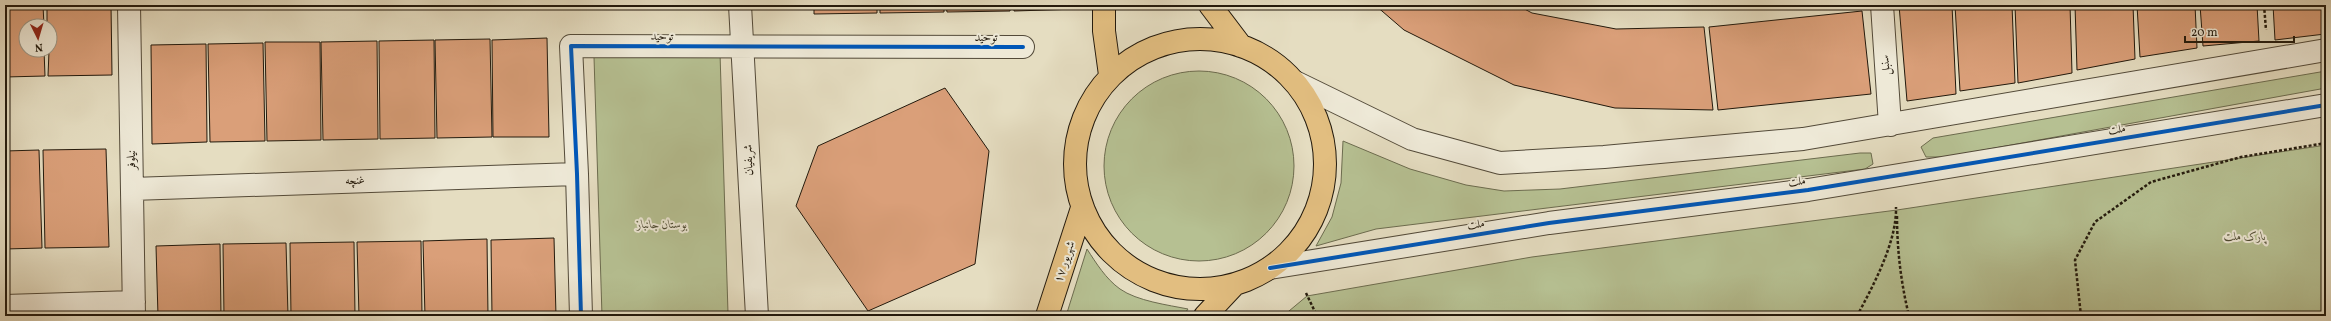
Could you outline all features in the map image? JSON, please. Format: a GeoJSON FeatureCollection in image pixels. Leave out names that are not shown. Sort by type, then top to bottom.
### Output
{"type":"FeatureCollection","features":[{"type":"Feature","properties":{"kind":"main road"},"geometry":{"type":"LineString","coordinates":[[1104,5],[1104,31],[1110,76]]}},
{"type":"Feature","properties":{"kind":"main road"},"geometry":{"type":"LineString","coordinates":[[1210,5],[1241,46]]}},
{"type":"Feature","properties":{"kind":"main road"},"geometry":{"type":"LineString","coordinates":[[1207,39],[1241,46],[1271,60],[1295,82],[1314,112],[1322,138],[1325,180],[1315,214],[1296,244],[1270,268],[1234,284],[1198,289],[1161,283],[1128,266],[1100,241],[1082,208],[1075,174],[1077,138],[1089,105],[1110,76],[1139,54],[1171,42],[1207,39]]}},
{"type":"Feature","properties":{"kind":"main road","name":"۱۷ شهریور"},"geometry":{"type":"LineString","coordinates":[[1047,316],[1082,208]]}},
{"type":"Feature","properties":{"kind":"main road"},"geometry":{"type":"LineString","coordinates":[[1205,316],[1234,284]]}},
{"type":"Feature","properties":{"kind":"street","name":"نیلوفر"},"geometry":{"type":"LineString","coordinates":[[129,5],[134,309]]}},
{"type":"Feature","properties":{"kind":"street","name":"شریفیان"},"geometry":{"type":"LineString","coordinates":[[740,5],[757,316]]}},
{"type":"Feature","properties":{"kind":"street","name":"سنبل"},"geometry":{"type":"LineString","coordinates":[[1882,5],[1890,125]]}},
{"type":"Feature","properties":{"kind":"street","name":"توحید"},"geometry":{"type":"LineString","coordinates":[[581,316],[577,174],[571,46],[743,48],[1023,48]]}},
{"type":"Feature","properties":{"kind":"street"},"geometry":{"type":"LineString","coordinates":[[1295,82],[1412,139],[1500,163],[1604,157],[1803,139],[2326,50]]}},
{"type":"Feature","properties":{"kind":"street","name":"ملت"},"geometry":{"type":"LineString","coordinates":[[1270,268],[1549,223],[1808,190],[2326,106]]}},
{"type":"Feature","properties":{"kind":"street","name":"غنچه"},"geometry":{"type":"LineString","coordinates":[[132,189],[577,174]]}},
{"type":"Feature","properties":{"kind":"street"},"geometry":{"type":"LineString","coordinates":[[5,306],[134,309]]}},
{"type":"Feature","properties":{"kind":"path"},"geometry":{"type":"LineString","coordinates":[[2081,316],[2075,260],[2095,222],[2151,182],[2241,157],[2326,143]]}},
{"type":"Feature","properties":{"kind":"path"},"geometry":{"type":"LineString","coordinates":[[1896,176],[1897,246],[1903,292],[1910,316]]}},
{"type":"Feature","properties":{"kind":"path"},"geometry":{"type":"LineString","coordinates":[[1857,316],[1883,262],[1897,210]]}},
{"type":"Feature","properties":{"kind":"path"},"geometry":{"type":"LineString","coordinates":[[1307,296],[1317,316]]}},
{"type":"Feature","properties":{"kind":"green space","name":"بوستان جانباز"},"geometry":{"type":"Polygon","coordinates":[[[720,53],[728,313],[602,316],[594,57],[720,53]]]}},
{"type":"Feature","properties":{"kind":"green space"},"geometry":{"type":"Polygon","coordinates":[[[1190,71],[1208,71],[1227,75],[1244,82],[1259,92],[1273,106],[1283,121],[1290,138],[1294,157],[1294,175],[1290,194],[1283,211],[1273,226],[1259,240],[1244,250],[1227,257],[1208,261],[1190,261],[1171,257],[1154,250],[1139,240],[1125,226],[1115,211],[1108,194],[1104,175],[1104,157],[1108,138],[1115,121],[1125,106],[1139,92],[1154,82],[1171,75],[1190,71]]]}},
{"type":"Feature","properties":{"kind":"green space"},"geometry":{"type":"Polygon","coordinates":[[[2326,71],[2326,88],[1945,157],[1926,157],[1921,147],[1933,138],[2326,71]]]}},
{"type":"Feature","properties":{"kind":"green space"},"geometry":{"type":"Polygon","coordinates":[[[1343,141],[1410,169],[1466,185],[1504,191],[1560,189],[1860,153],[1871,153],[1873,164],[1865,169],[1376,229],[1316,246],[1332,217],[1341,183],[1343,141]]]}},
{"type":"Feature","properties":{"kind":"green space","name":"پارک ملت"},"geometry":{"type":"Polygon","coordinates":[[[2326,145],[2326,316],[1283,316],[1307,296],[1532,257],[1897,210],[2326,145]]]}},
{"type":"Feature","properties":{"kind":"green space"},"geometry":{"type":"Polygon","coordinates":[[[1087,249],[1106,276],[1120,289],[1144,300],[1188,309],[1183,316],[1066,316],[1087,249]]]}},
{"type":"Feature","properties":{"kind":"building"},"geometry":{"type":"Polygon","coordinates":[[[5,5],[43,5],[44,18],[18,18],[18,58],[44,58],[45,76],[5,77],[5,5]]]}},
{"type":"Feature","properties":{"kind":"building"},"geometry":{"type":"Polygon","coordinates":[[[47,5],[111,5],[112,75],[48,76],[49,58],[58,58],[58,18],[47,18],[47,5]]]}},
{"type":"Feature","properties":{"kind":"building"},"geometry":{"type":"Polygon","coordinates":[[[814,5],[877,5],[877,13],[814,14],[814,5]]]}},
{"type":"Feature","properties":{"kind":"building"},"geometry":{"type":"Polygon","coordinates":[[[880,5],[944,5],[944,12],[880,13],[880,5]]]}},
{"type":"Feature","properties":{"kind":"building"},"geometry":{"type":"Polygon","coordinates":[[[946,5],[1010,5],[1010,11],[947,12],[946,5]]]}},
{"type":"Feature","properties":{"kind":"building"},"geometry":{"type":"Polygon","coordinates":[[[1014,5],[1078,5],[1078,9],[1014,11],[1014,5]]]}},
{"type":"Feature","properties":{"kind":"building"},"geometry":{"type":"Polygon","coordinates":[[[1375,5],[1517,5],[1532,13],[1616,29],[1704,27],[1713,110],[1615,108],[1514,85],[1404,30],[1375,5]]]}},
{"type":"Feature","properties":{"kind":"building"},"geometry":{"type":"Polygon","coordinates":[[[1565,5],[1622,5],[1565,8],[1565,5]]]}},
{"type":"Feature","properties":{"kind":"building"},"geometry":{"type":"Polygon","coordinates":[[[1625,5],[1667,5],[1625,7],[1625,5]]]}},
{"type":"Feature","properties":{"kind":"building"},"geometry":{"type":"Polygon","coordinates":[[[1899,5],[1952,5],[1956,94],[1907,101],[1899,5]]]}},
{"type":"Feature","properties":{"kind":"building"},"geometry":{"type":"Polygon","coordinates":[[[1955,5],[2012,5],[2015,83],[1960,91],[1955,5]]]}},
{"type":"Feature","properties":{"kind":"building"},"geometry":{"type":"Polygon","coordinates":[[[2015,5],[2070,5],[2072,73],[2018,83],[2015,5]]]}},
{"type":"Feature","properties":{"kind":"building"},"geometry":{"type":"Polygon","coordinates":[[[2075,5],[2133,5],[2135,59],[2077,70],[2075,5]]]}},
{"type":"Feature","properties":{"kind":"building"},"geometry":{"type":"Polygon","coordinates":[[[2137,5],[2195,5],[2197,48],[2140,57],[2137,5]]]}},
{"type":"Feature","properties":{"kind":"building"},"geometry":{"type":"Polygon","coordinates":[[[2200,5],[2257,5],[2259,41],[2203,46],[2200,5]]]}},
{"type":"Feature","properties":{"kind":"building"},"geometry":{"type":"Polygon","coordinates":[[[2273,5],[2323,5],[2325,34],[2275,40],[2273,5]]]}},
{"type":"Feature","properties":{"kind":"building"},"geometry":{"type":"Polygon","coordinates":[[[1862,11],[1871,94],[1718,110],[1709,27],[1862,11]]]}},
{"type":"Feature","properties":{"kind":"building"},"geometry":{"type":"Polygon","coordinates":[[[547,38],[549,137],[493,137],[492,40],[547,38]]]}},
{"type":"Feature","properties":{"kind":"building"},"geometry":{"type":"Polygon","coordinates":[[[490,39],[492,137],[437,138],[435,40],[490,39]]]}},
{"type":"Feature","properties":{"kind":"building"},"geometry":{"type":"Polygon","coordinates":[[[434,40],[435,138],[380,139],[379,41],[434,40]]]}},
{"type":"Feature","properties":{"kind":"building"},"geometry":{"type":"Polygon","coordinates":[[[377,41],[378,139],[323,140],[321,42],[377,41]]]}},
{"type":"Feature","properties":{"kind":"building"},"geometry":{"type":"Polygon","coordinates":[[[265,42],[320,42],[321,140],[267,141],[265,42]]]}},
{"type":"Feature","properties":{"kind":"building"},"geometry":{"type":"Polygon","coordinates":[[[263,43],[265,141],[210,142],[208,44],[263,43]]]}},
{"type":"Feature","properties":{"kind":"building"},"geometry":{"type":"Polygon","coordinates":[[[206,44],[207,142],[152,144],[151,45],[206,44]]]}},
{"type":"Feature","properties":{"kind":"building"},"geometry":{"type":"Polygon","coordinates":[[[945,88],[989,151],[975,264],[868,311],[796,206],[818,146],[945,88]]]}},
{"type":"Feature","properties":{"kind":"building"},"geometry":{"type":"Polygon","coordinates":[[[106,149],[109,247],[45,248],[43,150],[106,149]]]}},
{"type":"Feature","properties":{"kind":"building"},"geometry":{"type":"Polygon","coordinates":[[[39,150],[42,248],[5,249],[5,151],[39,150]]]}},
{"type":"Feature","properties":{"kind":"building"},"geometry":{"type":"Polygon","coordinates":[[[554,238],[556,316],[492,316],[491,240],[554,238]]]}},
{"type":"Feature","properties":{"kind":"building"},"geometry":{"type":"Polygon","coordinates":[[[487,239],[488,316],[425,316],[423,241],[487,239]]]}},
{"type":"Feature","properties":{"kind":"building"},"geometry":{"type":"Polygon","coordinates":[[[421,241],[422,316],[359,316],[357,242],[421,241]]]}},
{"type":"Feature","properties":{"kind":"building"},"geometry":{"type":"Polygon","coordinates":[[[354,242],[355,316],[291,316],[290,243],[354,242]]]}},
{"type":"Feature","properties":{"kind":"building"},"geometry":{"type":"Polygon","coordinates":[[[286,243],[288,316],[224,316],[223,244],[286,243]]]}},
{"type":"Feature","properties":{"kind":"building"},"geometry":{"type":"Polygon","coordinates":[[[220,244],[221,316],[158,316],[156,246],[220,244]]]}},
{"type":"Feature","properties":{"kind":"cycle path"},"geometry":{"type":"LineString","coordinates":[[581,316],[577,174],[571,46],[1023,47]]}},
{"type":"Feature","properties":{"kind":"cycle path"},"geometry":{"type":"LineString","coordinates":[[1270,268],[1549,223],[1808,190],[2326,105]]}}]}
